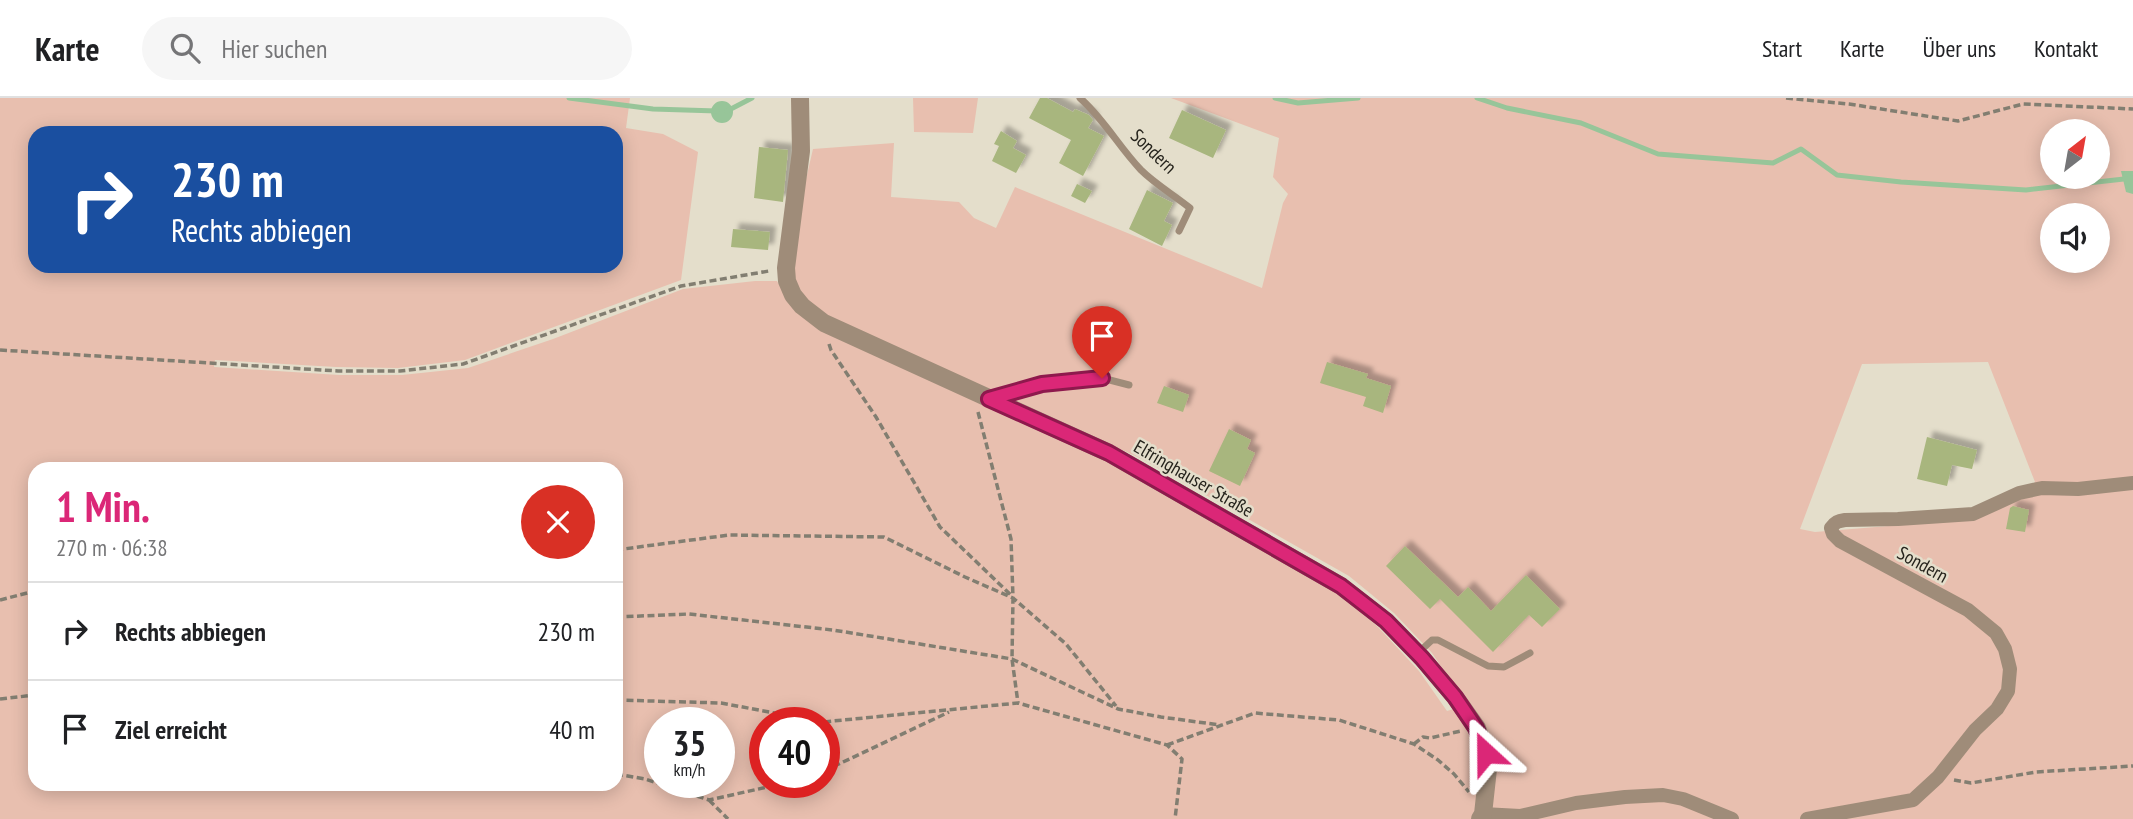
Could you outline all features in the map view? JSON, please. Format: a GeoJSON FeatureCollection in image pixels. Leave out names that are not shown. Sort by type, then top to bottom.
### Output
{"type":"FeatureCollection","features":[{"type":"Feature","properties":{"kind":"street","name":"Elfringhauser Straße"},"geometry":{"type":"LineString","coordinates":[[800,98],[802,151],[786,268],[787,281],[802,306],[824,323],[1109,453],[1341,586],[1386,621],[1417,653],[1455,697],[1476,728],[1486,753],[1488,769],[1482,817]]}},
{"type":"Feature","properties":{"kind":"street","name":"Sondern"},"geometry":{"type":"LineString","coordinates":[[1807,819],[1913,800],[1938,777],[1975,730],[1997,709],[2008,691],[2010,669],[2005,649],[1996,634],[1968,610],[1840,541],[1833,534],[1831,528],[1834,524],[1845,520],[1973,514],[2019,493],[2042,488],[2078,489],[2133,483]]}},
{"type":"Feature","properties":{"kind":"street"},"geometry":{"type":"LineString","coordinates":[[1482,817],[1520,816],[1576,803],[1663,795],[1683,799],[1732,819]]}},
{"type":"Feature","properties":{"kind":"lane","name":"Sondern"},"geometry":{"type":"LineString","coordinates":[[1080,98],[1094,111],[1144,173],[1190,208],[1179,231]]}},
{"type":"Feature","properties":{"kind":"lane"},"geometry":{"type":"LineString","coordinates":[[981,395],[1042,384],[1102,378],[1129,385]]}},
{"type":"Feature","properties":{"kind":"lane"},"geometry":{"type":"LineString","coordinates":[[1417,653],[1432,640],[1438,640],[1488,666],[1504,667],[1530,653]]}},
{"type":"Feature","properties":{"kind":"path"},"geometry":{"type":"LineString","coordinates":[[1786,98],[1849,103],[1958,121],[2023,104],[2133,109]]}},
{"type":"Feature","properties":{"kind":"path"},"geometry":{"type":"LineString","coordinates":[[0,350],[338,371],[400,370],[463,364],[681,286],[786,268]]}},
{"type":"Feature","properties":{"kind":"path"},"geometry":{"type":"LineString","coordinates":[[824,323],[831,350],[876,418],[940,527],[1013,598],[1066,644],[1118,709]]}},
{"type":"Feature","properties":{"kind":"path"},"geometry":{"type":"LineString","coordinates":[[981,395],[1011,540],[1012,659],[1018,703]]}},
{"type":"Feature","properties":{"kind":"path"},"geometry":{"type":"LineString","coordinates":[[623,549],[729,535],[884,537],[1013,598]]}},
{"type":"Feature","properties":{"kind":"path"},"geometry":{"type":"LineString","coordinates":[[0,600],[28,594]]}},
{"type":"Feature","properties":{"kind":"path"},"geometry":{"type":"LineString","coordinates":[[623,617],[689,614],[833,630],[1012,659],[1118,709],[1161,718],[1220,725]]}},
{"type":"Feature","properties":{"kind":"path"},"geometry":{"type":"LineString","coordinates":[[0,699],[28,696]]}},
{"type":"Feature","properties":{"kind":"path"},"geometry":{"type":"LineString","coordinates":[[623,700],[721,703],[823,722],[1018,703],[1167,745],[1182,759],[1175,819]]}},
{"type":"Feature","properties":{"kind":"path"},"geometry":{"type":"LineString","coordinates":[[840,763],[952,710]]}},
{"type":"Feature","properties":{"kind":"path"},"geometry":{"type":"LineString","coordinates":[[1167,745],[1255,713],[1339,720],[1414,744],[1438,760],[1454,774],[1482,817]]}},
{"type":"Feature","properties":{"kind":"path"},"geometry":{"type":"LineString","coordinates":[[1414,744],[1423,737],[1430,738],[1476,728]]}},
{"type":"Feature","properties":{"kind":"path"},"geometry":{"type":"LineString","coordinates":[[1938,777],[1971,783],[2036,772],[2133,766]]}},
{"type":"Feature","properties":{"kind":"path"},"geometry":{"type":"LineString","coordinates":[[623,775],[645,779],[709,800],[728,819]]}},
{"type":"Feature","properties":{"kind":"path"},"geometry":{"type":"LineString","coordinates":[[709,800],[749,791]]}},
{"type":"Feature","properties":{"kind":"shaded area"},"geometry":{"type":"Polygon","coordinates":[[[0,98],[630,98],[626,128],[663,134],[698,152],[681,280],[465,360],[398,368],[215,360],[214,367],[339,375],[402,375],[468,368],[683,289],[777,281],[785,295],[1106,459],[1339,593],[1378,627],[1419,671],[1447,711],[1467,705],[1432,653],[1394,613],[1349,576],[1142,459],[832,318],[809,302],[799,290],[794,260],[798,221],[813,149],[894,143],[891,197],[959,202],[974,218],[996,228],[1015,187],[1262,288],[1283,203],[1288,194],[1273,177],[1279,138],[1171,98],[2133,98],[2133,819],[0,819],[0,98]],[[1988,362],[1862,364],[1800,529],[1815,532],[1974,519],[2014,502],[2035,482],[1988,362]]]}},
{"type":"Feature","properties":{"kind":"shaded area"},"geometry":{"type":"Polygon","coordinates":[[[913,98],[978,98],[973,133],[914,132],[913,98]]]}},
{"type":"Feature","properties":{"kind":"shaded area"},"geometry":{"type":"Polygon","coordinates":[[[722,101],[730,104],[733,112],[730,120],[722,123],[714,120],[711,112],[714,104],[722,101]]]}},
{"type":"Feature","properties":{"kind":"shaded area"},"geometry":{"type":"Polygon","coordinates":[[[2121,171],[2133,171],[2133,194],[2126,192],[2121,171]]]}},
{"type":"Feature","properties":{"kind":"building"},"geometry":{"type":"Polygon","coordinates":[[[1040,98],[1047,98],[1073,112],[1075,109],[1089,115],[1093,120],[1088,128],[1104,136],[1083,176],[1059,163],[1071,140],[1029,118],[1040,98]]]}},
{"type":"Feature","properties":{"kind":"building"},"geometry":{"type":"Polygon","coordinates":[[[1182,110],[1226,130],[1213,158],[1169,138],[1182,110]]]}},
{"type":"Feature","properties":{"kind":"building"},"geometry":{"type":"Polygon","coordinates":[[[1001,131],[1017,141],[1013,148],[1026,155],[1016,173],[992,161],[999,146],[994,144],[1001,131]]]}},
{"type":"Feature","properties":{"kind":"building"},"geometry":{"type":"Polygon","coordinates":[[[759,147],[788,150],[783,202],[754,198],[759,147]]]}},
{"type":"Feature","properties":{"kind":"building"},"geometry":{"type":"Polygon","coordinates":[[[1077,184],[1092,191],[1085,203],[1071,196],[1077,184]]]}},
{"type":"Feature","properties":{"kind":"building"},"geometry":{"type":"Polygon","coordinates":[[[1147,190],[1173,203],[1164,221],[1172,225],[1162,246],[1129,229],[1147,190]]]}},
{"type":"Feature","properties":{"kind":"building"},"geometry":{"type":"Polygon","coordinates":[[[733,229],[770,232],[768,250],[731,247],[733,229]]]}},
{"type":"Feature","properties":{"kind":"building"},"geometry":{"type":"Polygon","coordinates":[[[1327,362],[1368,374],[1366,378],[1391,386],[1383,413],[1363,406],[1366,397],[1320,383],[1327,362]]]}},
{"type":"Feature","properties":{"kind":"building"},"geometry":{"type":"Polygon","coordinates":[[[1164,386],[1189,395],[1183,412],[1157,403],[1164,386]]]}},
{"type":"Feature","properties":{"kind":"building"},"geometry":{"type":"Polygon","coordinates":[[[1229,429],[1251,440],[1247,449],[1255,453],[1240,486],[1209,471],[1229,429]]]}},
{"type":"Feature","properties":{"kind":"building"},"geometry":{"type":"Polygon","coordinates":[[[1927,437],[1977,450],[1972,469],[1952,465],[1947,486],[1917,479],[1927,437]]]}},
{"type":"Feature","properties":{"kind":"building"},"geometry":{"type":"Polygon","coordinates":[[[2013,506],[2029,510],[2025,532],[2006,529],[2010,508],[2013,506]]]}},
{"type":"Feature","properties":{"kind":"building"},"geometry":{"type":"Polygon","coordinates":[[[1405,546],[1458,597],[1468,587],[1491,611],[1526,575],[1560,609],[1542,627],[1529,615],[1493,652],[1440,599],[1430,609],[1386,566],[1405,546]]]}},
{"type":"Feature","properties":{"kind":"waterway"},"geometry":{"type":"LineString","coordinates":[[569,98],[653,109],[717,111]]}},
{"type":"Feature","properties":{"kind":"waterway"},"geometry":{"type":"LineString","coordinates":[[727,111],[752,98]]}},
{"type":"Feature","properties":{"kind":"waterway"},"geometry":{"type":"LineString","coordinates":[[1275,98],[1298,103],[1358,98]]}},
{"type":"Feature","properties":{"kind":"waterway"},"geometry":{"type":"LineString","coordinates":[[1477,98],[1507,108],[1581,123],[1658,154],[1773,163],[1801,149],[1837,175],[2026,190],[2133,178]]}},
{"type":"Feature","properties":{"kind":"route"},"geometry":{"type":"LineString","coordinates":[[1102,378],[1042,384],[989,399],[1109,453],[1341,586],[1386,621],[1422,658],[1455,697],[1476,728],[1486,753]]}}]}
